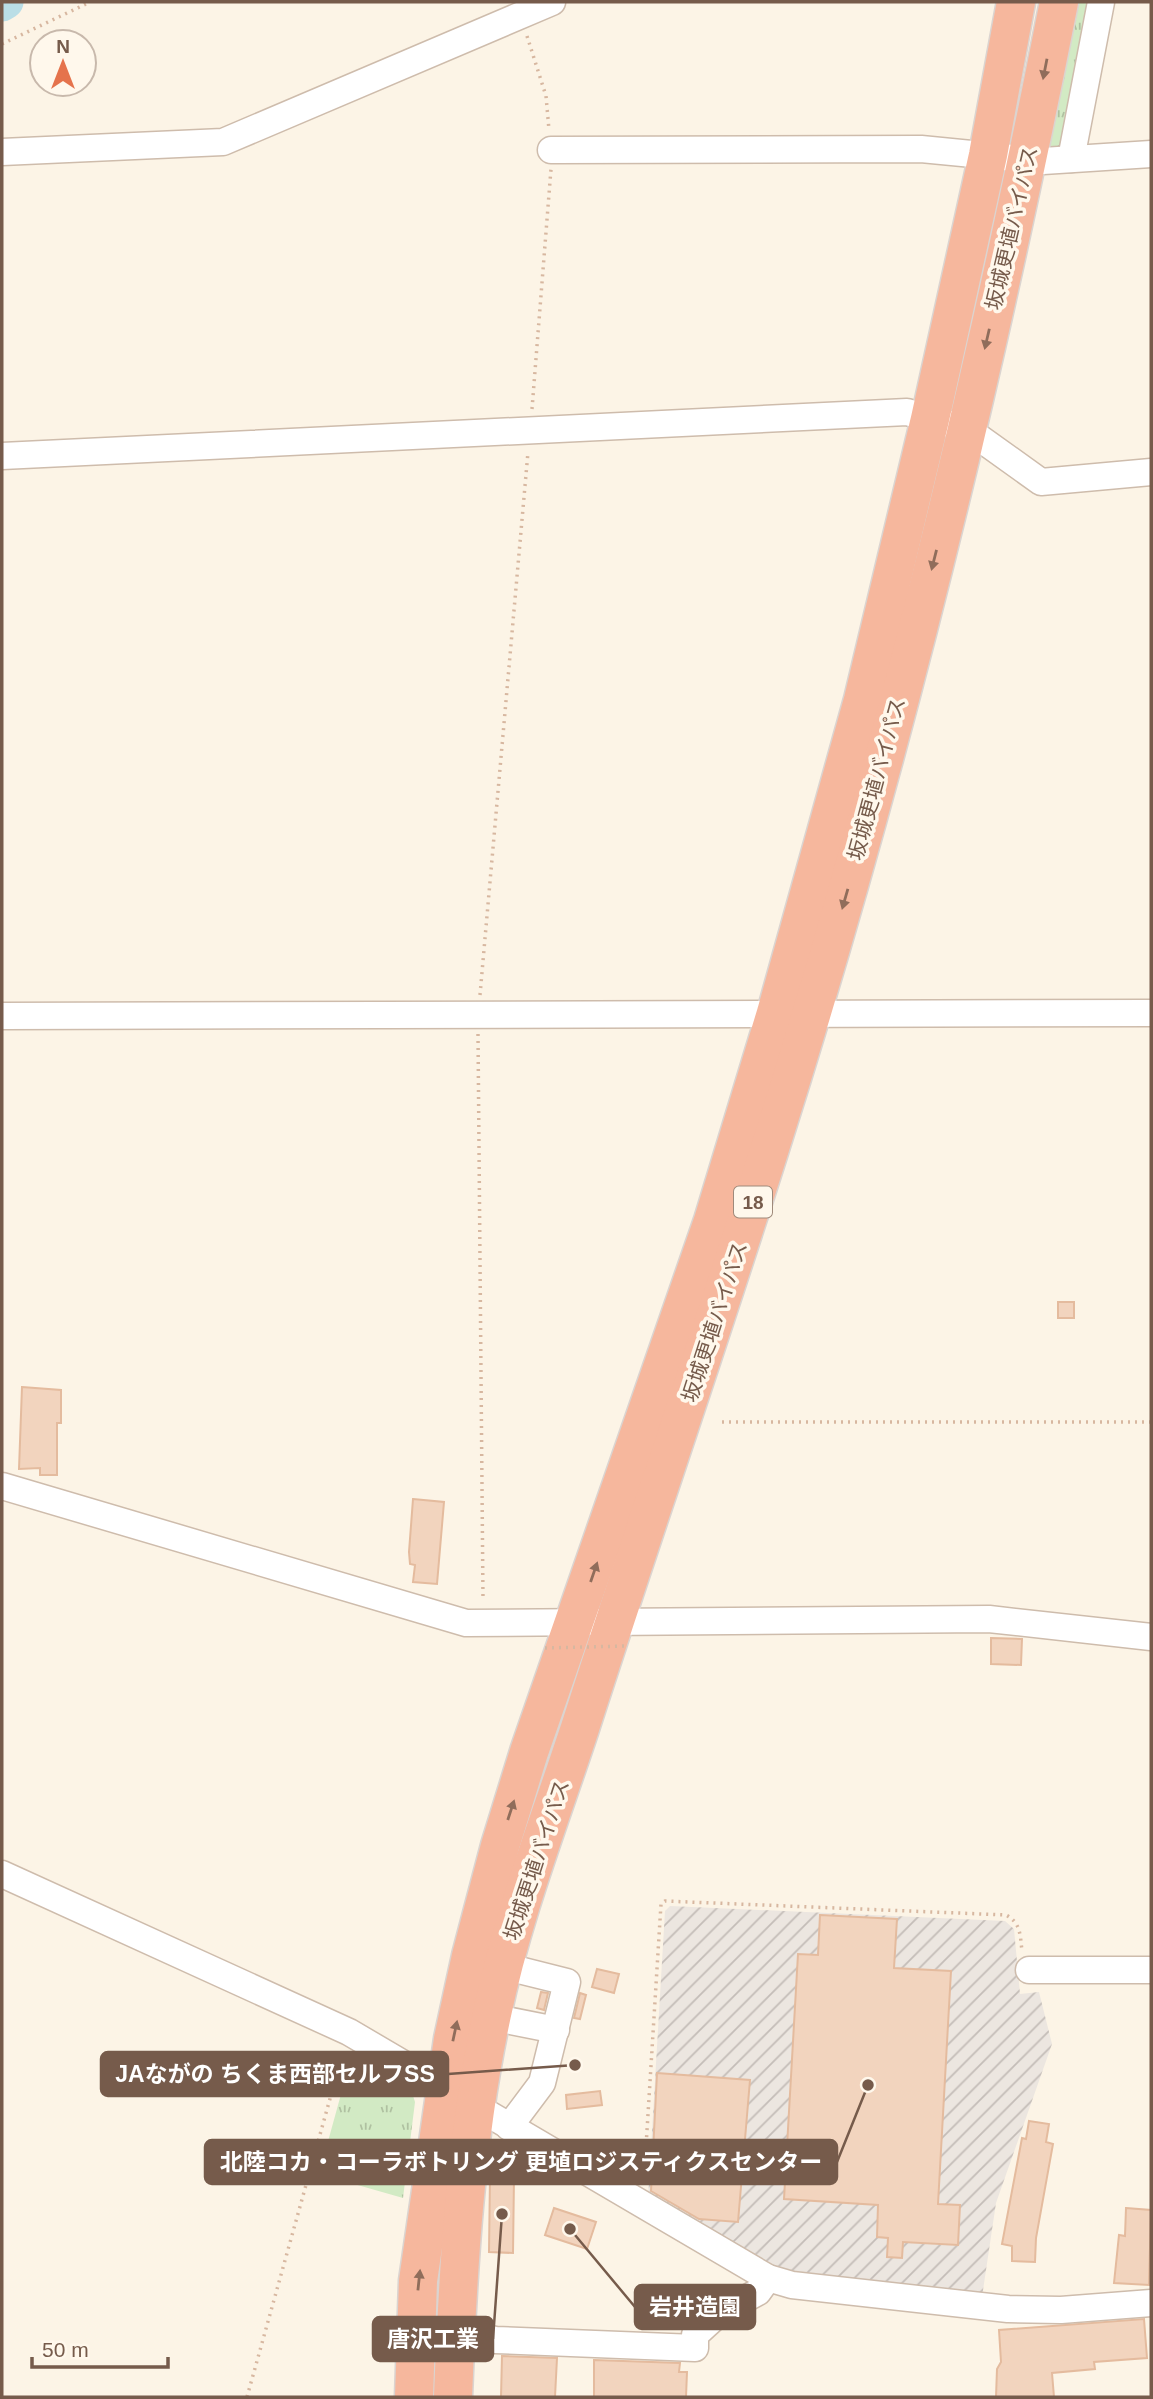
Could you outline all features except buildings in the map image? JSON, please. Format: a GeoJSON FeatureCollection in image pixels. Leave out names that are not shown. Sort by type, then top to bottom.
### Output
{"type":"FeatureCollection","features":[{"type":"Feature","properties":{"kind":"highway","name":"坂城更埴バイパス"},"geometry":{"type":"LineString","coordinates":[[414,2397],[418,2281],[461,2098],[491,2017],[503,1966],[620,1634],[688,1408],[794,1014],[988,155],[1016,2]]}},
{"type":"Feature","properties":{"kind":"highway","name":"坂城更埴バイパス"},"geometry":{"type":"LineString","coordinates":[[453,2397],[461,2003],[500,1846],[713,1221],[794,1014],[877,783],[967,429],[1028,159],[1059,2]]}},
{"type":"Feature","properties":{"kind":"street"},"geometry":{"type":"LineString","coordinates":[[2,152],[223,142],[552,2]]}},
{"type":"Feature","properties":{"kind":"street"},"geometry":{"type":"LineString","coordinates":[[1071,159],[1101,2]]}},
{"type":"Feature","properties":{"kind":"street"},"geometry":{"type":"LineString","coordinates":[[551,150],[921,149],[1028,159],[1151,154]]}},
{"type":"Feature","properties":{"kind":"street"},"geometry":{"type":"LineString","coordinates":[[2,456],[907,412],[967,429],[1041,482],[1151,472]]}},
{"type":"Feature","properties":{"kind":"street"},"geometry":{"type":"LineString","coordinates":[[2,1016],[1151,1013]]}},
{"type":"Feature","properties":{"kind":"street"},"geometry":{"type":"LineString","coordinates":[[2,1486],[466,1623],[576,1622],[620,1634],[989,1619],[1151,1637]]}},
{"type":"Feature","properties":{"kind":"street"},"geometry":{"type":"LineString","coordinates":[[2,1874],[349,2032],[768,2278],[792,2285],[1007,2309],[1061,2310],[1151,2303]]}},
{"type":"Feature","properties":{"kind":"street"},"geometry":{"type":"LineString","coordinates":[[503,1966],[568,1982],[542,2082],[509,2127]]}},
{"type":"Feature","properties":{"kind":"street"},"geometry":{"type":"LineString","coordinates":[[1029,1969],[1151,1970]]}},
{"type":"Feature","properties":{"kind":"street"},"geometry":{"type":"LineString","coordinates":[[491,2017],[556,2030]]}},
{"type":"Feature","properties":{"kind":"street"},"geometry":{"type":"LineString","coordinates":[[456,2331],[495,2340],[695,2348],[695,2335],[711,2320],[758,2292],[768,2278]]}},
{"type":"Feature","properties":{"kind":"path"},"geometry":{"type":"LineString","coordinates":[[2,44],[90,2]]}},
{"type":"Feature","properties":{"kind":"path"},"geometry":{"type":"LineString","coordinates":[[483,1623],[478,1016],[551,184],[546,96],[520,15]]}},
{"type":"Feature","properties":{"kind":"path"},"geometry":{"type":"LineString","coordinates":[[722,1422],[1151,1422]]}},
{"type":"Feature","properties":{"kind":"path"},"geometry":{"type":"LineString","coordinates":[[545,1648],[620,1634]]}},
{"type":"Feature","properties":{"kind":"path"},"geometry":{"type":"LineString","coordinates":[[640,2205],[661,1904],[665,1901],[1006,1915],[1014,1919],[1020,1928],[1023,1964],[1029,1969]]}},
{"type":"Feature","properties":{"kind":"path"},"geometry":{"type":"LineString","coordinates":[[247,2397],[349,2032]]}},
{"type":"Feature","properties":{"kind":"shaded area"},"geometry":{"type":"Polygon","coordinates":[[[670,1906],[1005,1921],[1014,1929],[1020,1994],[1039,1992],[1052,2044],[996,2203],[982,2297],[786,2271],[759,2263],[648,2199],[665,1911],[670,1906]]]}},
{"type":"Feature","properties":{"kind":"green space"},"geometry":{"type":"Polygon","coordinates":[[[1071,2],[1092,2],[1066,137],[1059,149],[1049,150],[1042,145],[1071,2]]]}},
{"type":"Feature","properties":{"kind":"green space"},"geometry":{"type":"Polygon","coordinates":[[[362,2054],[401,2078],[412,2092],[415,2102],[403,2198],[319,2174],[351,2058],[362,2054]]]}},
{"type":"Feature","properties":{"kind":"waterway"},"geometry":{"type":"LineString","coordinates":[[2,5],[7,2]]}},
{"type":"Feature","properties":{"kind":"place","name":"JAながの ちくま西部セルフSS"},"geometry":{"type":"Point","coordinates":[575,2065]}},
{"type":"Feature","properties":{"kind":"place","name":"北陸コカ・コーラボトリング 更埴ロジスティクスセンター"},"geometry":{"type":"Point","coordinates":[868,2085]}},
{"type":"Feature","properties":{"kind":"place","name":"唐沢工業"},"geometry":{"type":"Point","coordinates":[502,2214]}},
{"type":"Feature","properties":{"kind":"place","name":"岩井造園"},"geometry":{"type":"Point","coordinates":[570,2229]}}]}
